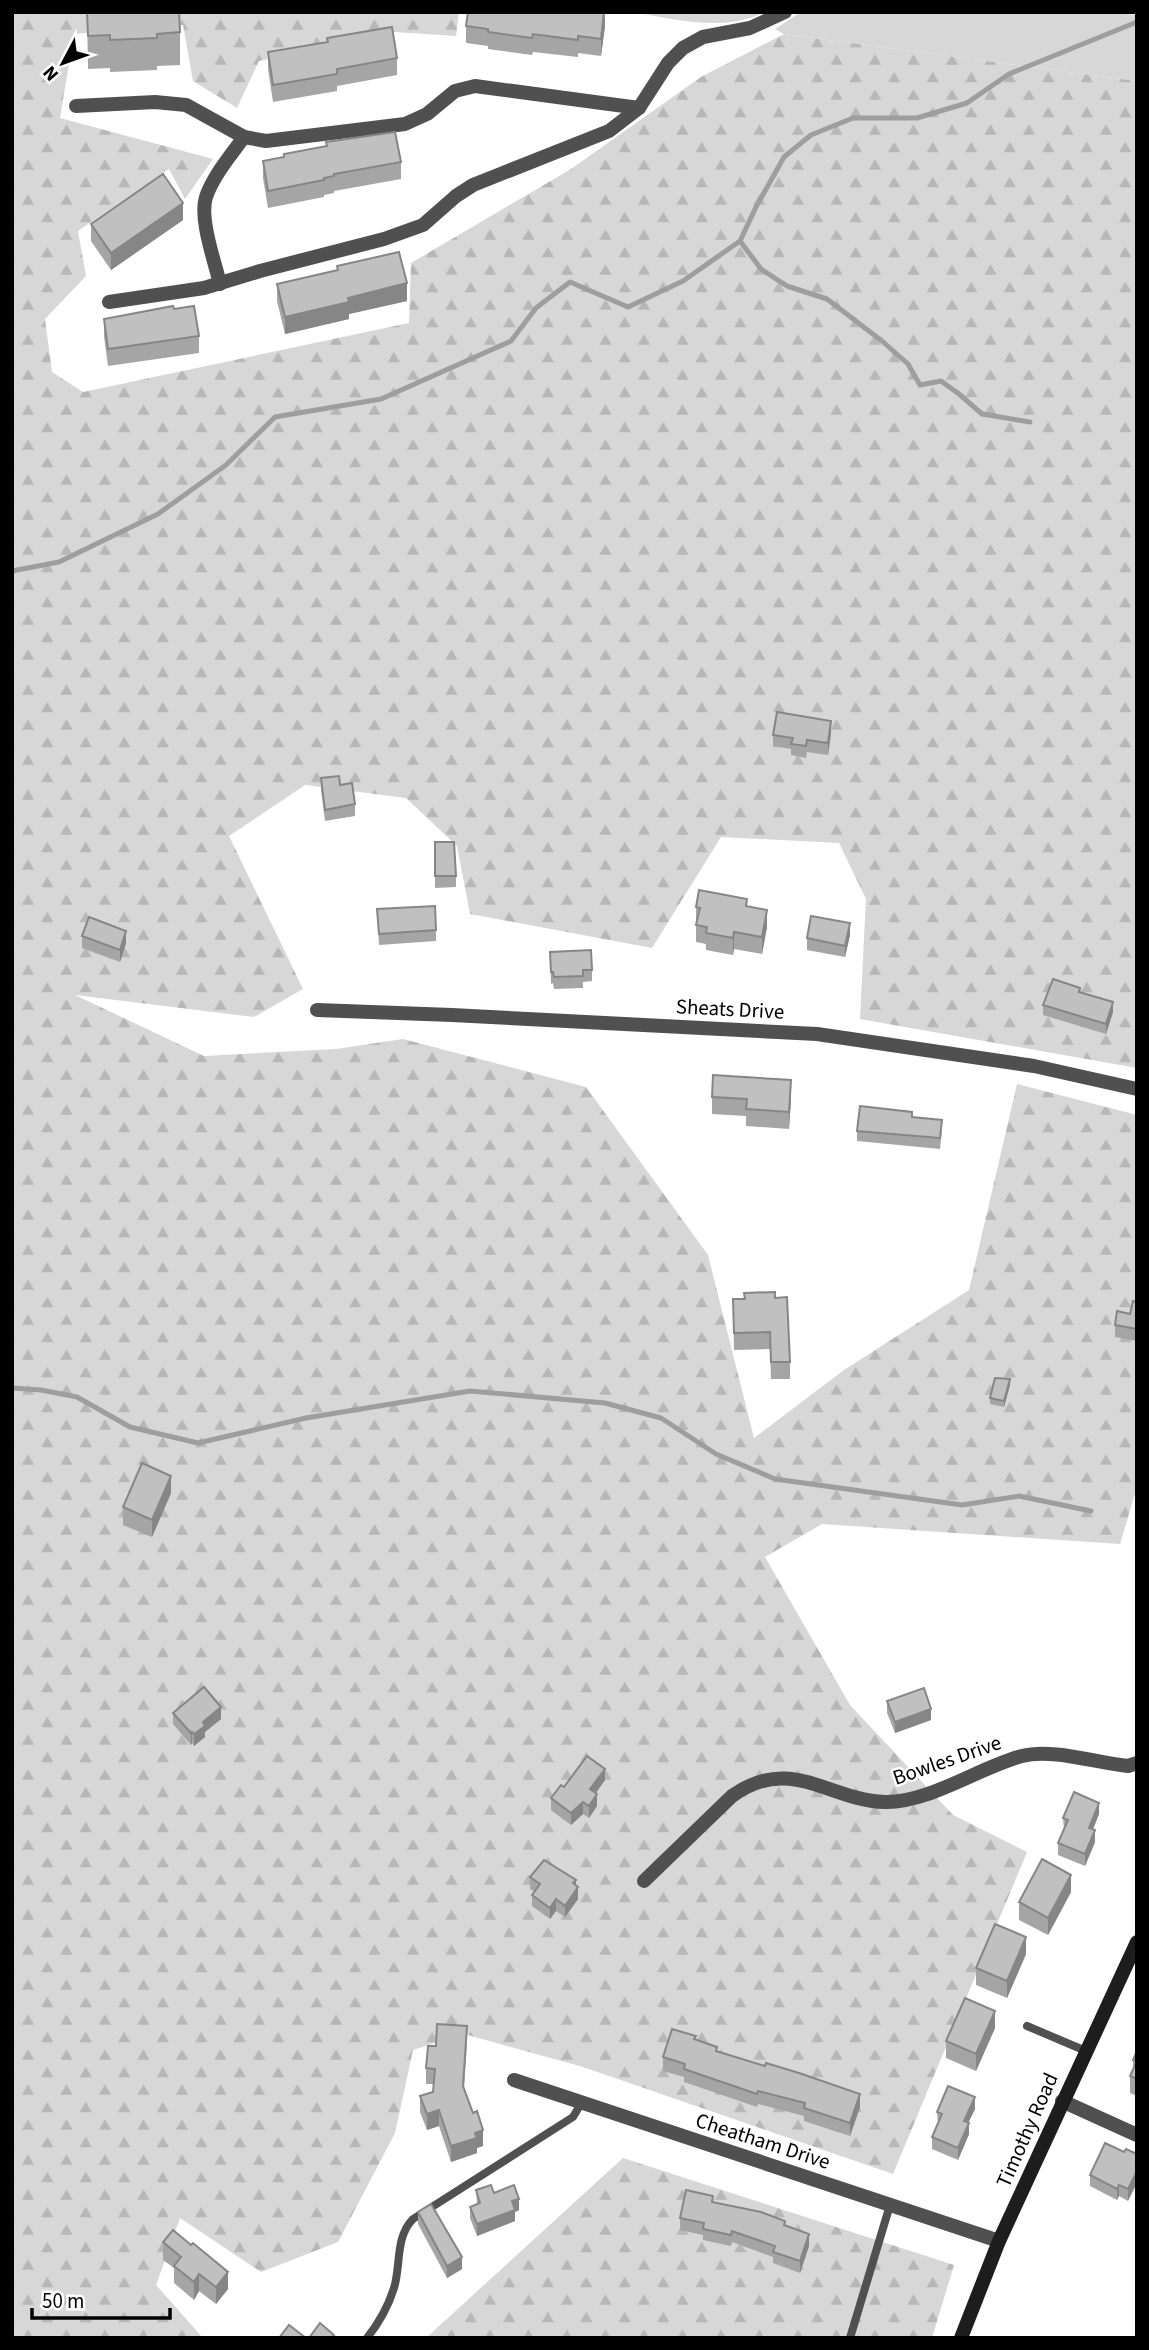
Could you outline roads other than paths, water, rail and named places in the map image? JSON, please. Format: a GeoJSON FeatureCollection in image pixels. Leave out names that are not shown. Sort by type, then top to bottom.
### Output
{"type":"FeatureCollection","features":[{"type":"Feature","properties":{"kind":"main road","name":"Timothy Road"},"geometry":{"type":"LineString","coordinates":[[961,2338],[999,2241],[1137,1942]]}},
{"type":"Feature","properties":{"kind":"street"},"geometry":{"type":"LineString","coordinates":[[109,302],[204,288],[384,239],[424,225],[456,196],[473,185],[609,131],[639,108],[668,63],[683,48],[703,37],[750,28],[785,12]]}},
{"type":"Feature","properties":{"kind":"street"},"geometry":{"type":"LineString","coordinates":[[76,106],[155,102],[186,105],[244,137],[266,141],[405,124],[427,114],[455,91],[475,86],[639,108]]}},
{"type":"Feature","properties":{"kind":"street"},"geometry":{"type":"LineString","coordinates":[[220,284],[205,215],[205,198],[225,162],[244,137]]}},
{"type":"Feature","properties":{"kind":"street","name":"Sheats Drive"},"geometry":{"type":"LineString","coordinates":[[317,1010],[452,1014],[817,1034],[1034,1066],[1137,1089]]}},
{"type":"Feature","properties":{"kind":"street","name":"Bowles Drive"},"geometry":{"type":"LineString","coordinates":[[644,1881],[732,1797],[745,1787],[763,1781],[784,1778],[808,1781],[868,1801],[890,1802],[917,1797],[1022,1756],[1051,1755],[1128,1766],[1137,1763]]}},
{"type":"Feature","properties":{"kind":"street","name":"Cheatham Drive"},"geometry":{"type":"LineString","coordinates":[[514,2080],[999,2241]]}},
{"type":"Feature","properties":{"kind":"street"},"geometry":{"type":"LineString","coordinates":[[1062,2101],[1137,2135]]}},
{"type":"Feature","properties":{"kind":"lane"},"geometry":{"type":"LineString","coordinates":[[1027,2026],[1086,2051]]}},
{"type":"Feature","properties":{"kind":"lane"},"geometry":{"type":"LineString","coordinates":[[367,2338],[379,2323],[394,2288],[405,2227],[413,2219],[573,2117],[582,2102]]}},
{"type":"Feature","properties":{"kind":"lane"},"geometry":{"type":"LineString","coordinates":[[850,2338],[890,2205]]}},
{"type":"Feature","properties":{"kind":"waterway"},"geometry":{"type":"LineString","coordinates":[[12,571],[59,562],[158,514],[226,465],[275,417],[381,399],[511,341],[536,308],[570,282],[628,307],[683,281],[740,241],[784,157],[811,135],[853,118],[917,118],[967,103],[1009,74],[1137,22]]}},
{"type":"Feature","properties":{"kind":"waterway"},"geometry":{"type":"LineString","coordinates":[[740,241],[761,269],[787,286],[827,299],[882,341],[908,364],[920,385],[941,381],[982,414],[1030,422]]}},
{"type":"Feature","properties":{"kind":"waterway"},"geometry":{"type":"LineString","coordinates":[[12,1388],[77,1397],[130,1427],[198,1443],[306,1418],[470,1391],[605,1403],[661,1418],[716,1454],[775,1479],[962,1505],[1019,1496],[1091,1511]]}}]}
